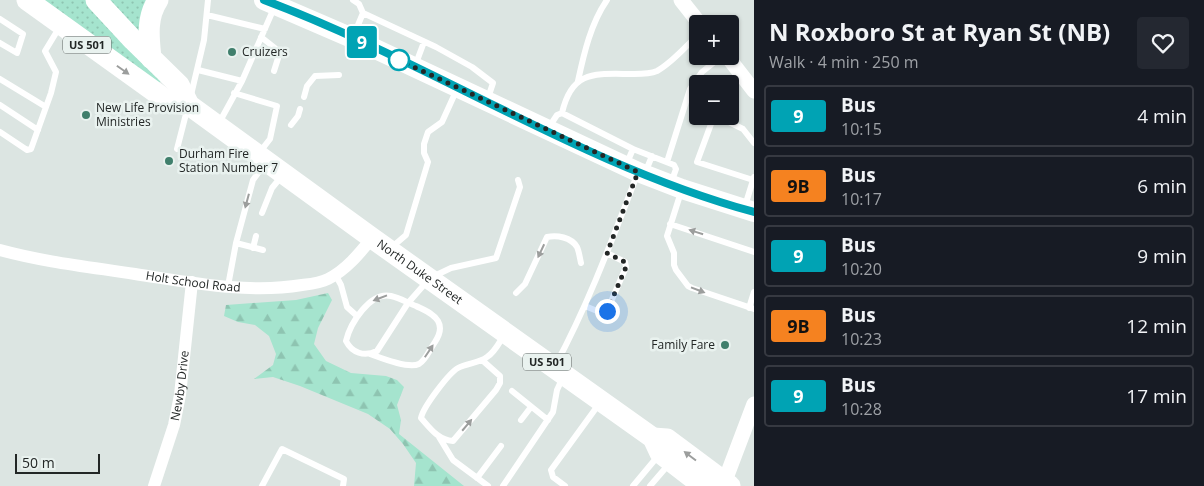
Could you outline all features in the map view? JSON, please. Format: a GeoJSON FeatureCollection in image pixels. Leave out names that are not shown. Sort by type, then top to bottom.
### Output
{"type":"FeatureCollection","features":[{"type":"Feature","properties":{"kind":"highway","name":"North Duke Street"},"geometry":{"type":"LineString","coordinates":[[27,0],[169,102],[189,105]]}},
{"type":"Feature","properties":{"kind":"highway","name":"North Duke Street"},"geometry":{"type":"LineString","coordinates":[[96,0],[179,85],[189,105],[269,164],[602,400],[702,486]]}},
{"type":"Feature","properties":{"kind":"highway"},"geometry":{"type":"LineString","coordinates":[[151,58],[150,22],[153,8],[158,0]]}},
{"type":"Feature","properties":{"kind":"highway","name":"North Duke Street"},"geometry":{"type":"LineString","coordinates":[[662,451],[667,439],[726,485]]}},
{"type":"Feature","properties":{"kind":"main road"},"geometry":{"type":"LineString","coordinates":[[269,2],[352,38],[547,130],[604,146],[639,163],[676,186],[749,211]]}},
{"type":"Feature","properties":{"kind":"street"},"geometry":{"type":"LineString","coordinates":[[681,0],[693,15]]}},
{"type":"Feature","properties":{"kind":"street"},"geometry":{"type":"LineString","coordinates":[[734,65],[754,91]]}},
{"type":"Feature","properties":{"kind":"street","name":"Holt School Road"},"geometry":{"type":"LineString","coordinates":[[0,250],[50,262],[192,282],[228,286],[290,287],[319,282],[335,274],[355,258],[381,244]]}},
{"type":"Feature","properties":{"kind":"street","name":"Newby Drive"},"geometry":{"type":"LineString","coordinates":[[154,486],[174,425],[180,395],[192,282]]}},
{"type":"Feature","properties":{"kind":"street"},"geometry":{"type":"LineString","coordinates":[[726,485],[754,404]]}},
{"type":"Feature","properties":{"kind":"lane"},"geometry":{"type":"LineString","coordinates":[[177,149],[198,70],[208,0]]}},
{"type":"Feature","properties":{"kind":"lane"},"geometry":{"type":"LineString","coordinates":[[353,0],[360,4],[364,13],[447,52],[490,80],[493,86],[487,101]]}},
{"type":"Feature","properties":{"kind":"lane"},"geometry":{"type":"LineString","coordinates":[[562,113],[565,100],[578,81],[584,54],[594,24],[607,0]]}},
{"type":"Feature","properties":{"kind":"lane"},"geometry":{"type":"LineString","coordinates":[[217,126],[242,81],[265,29],[269,2]]}},
{"type":"Feature","properties":{"kind":"lane"},"geometry":{"type":"LineString","coordinates":[[352,38],[364,13]]}},
{"type":"Feature","properties":{"kind":"lane"},"geometry":{"type":"LineString","coordinates":[[207,15],[265,29]]}},
{"type":"Feature","properties":{"kind":"lane"},"geometry":{"type":"LineString","coordinates":[[0,19],[23,34],[17,53],[0,43]]}},
{"type":"Feature","properties":{"kind":"lane"},"geometry":{"type":"LineString","coordinates":[[0,132],[27,150],[31,149],[46,108],[56,72],[45,51],[61,25]]}},
{"type":"Feature","properties":{"kind":"lane"},"geometry":{"type":"LineString","coordinates":[[261,37],[280,52],[274,71]]}},
{"type":"Feature","properties":{"kind":"lane"},"geometry":{"type":"LineString","coordinates":[[414,67],[424,42]]}},
{"type":"Feature","properties":{"kind":"lane"},"geometry":{"type":"LineString","coordinates":[[578,81],[592,75],[655,72],[667,65],[689,44]]}},
{"type":"Feature","properties":{"kind":"lane"},"geometry":{"type":"LineString","coordinates":[[667,162],[690,90],[702,72],[711,65]]}},
{"type":"Feature","properties":{"kind":"lane"},"geometry":{"type":"LineString","coordinates":[[198,70],[242,81]]}},
{"type":"Feature","properties":{"kind":"lane"},"geometry":{"type":"LineString","coordinates":[[304,97],[307,86],[315,76],[338,75]]}},
{"type":"Feature","properties":{"kind":"lane"},"geometry":{"type":"LineString","coordinates":[[0,79],[46,108]]}},
{"type":"Feature","properties":{"kind":"lane"},"geometry":{"type":"LineString","coordinates":[[381,244],[406,235],[428,162],[424,153],[424,144],[428,132],[442,122],[458,87]]}},
{"type":"Feature","properties":{"kind":"lane"},"geometry":{"type":"LineString","coordinates":[[234,93],[277,106],[270,139],[269,164],[272,188],[262,213]]}},
{"type":"Feature","properties":{"kind":"lane"},"geometry":{"type":"LineString","coordinates":[[0,106],[38,130]]}},
{"type":"Feature","properties":{"kind":"lane"},"geometry":{"type":"LineString","coordinates":[[291,125],[298,116],[300,109]]}},
{"type":"Feature","properties":{"kind":"lane"},"geometry":{"type":"LineString","coordinates":[[547,130],[557,115],[562,113]]}},
{"type":"Feature","properties":{"kind":"lane"},"geometry":{"type":"LineString","coordinates":[[562,113],[604,146]]}},
{"type":"Feature","properties":{"kind":"lane"},"geometry":{"type":"LineString","coordinates":[[711,125],[697,162],[754,178],[749,211]]}},
{"type":"Feature","properties":{"kind":"lane"},"geometry":{"type":"LineString","coordinates":[[734,125],[743,129],[754,143]]}},
{"type":"Feature","properties":{"kind":"lane"},"geometry":{"type":"LineString","coordinates":[[503,486],[553,412],[559,370],[607,253],[639,163],[667,162],[674,164],[676,186],[667,236],[674,253],[674,265],[688,286],[751,309],[754,292]]}},
{"type":"Feature","properties":{"kind":"lane"},"geometry":{"type":"LineString","coordinates":[[228,286],[236,243],[253,180],[269,164]]}},
{"type":"Feature","properties":{"kind":"lane"},"geometry":{"type":"LineString","coordinates":[[370,354],[377,351],[408,303],[430,278],[451,268],[496,258],[520,187],[518,180]]}},
{"type":"Feature","properties":{"kind":"lane"},"geometry":{"type":"LineString","coordinates":[[670,224],[754,252]]}},
{"type":"Feature","properties":{"kind":"lane"},"geometry":{"type":"LineString","coordinates":[[516,293],[526,284],[547,237],[556,235],[567,238],[577,247],[581,263]]}},
{"type":"Feature","properties":{"kind":"lane"},"geometry":{"type":"LineString","coordinates":[[253,248],[256,236]]}},
{"type":"Feature","properties":{"kind":"lane"},"geometry":{"type":"LineString","coordinates":[[236,243],[262,250]]}},
{"type":"Feature","properties":{"kind":"lane"},"geometry":{"type":"LineString","coordinates":[[584,306],[602,312],[607,311],[626,267],[625,262],[607,253]]}},
{"type":"Feature","properties":{"kind":"lane"},"geometry":{"type":"LineString","coordinates":[[335,274],[341,285],[347,307],[357,316]]}},
{"type":"Feature","properties":{"kind":"lane"},"geometry":{"type":"LineString","coordinates":[[390,295],[408,303],[432,314],[438,322],[440,329],[438,337],[423,360],[418,364],[402,364],[361,353],[350,348],[346,341],[348,332],[357,316],[380,296],[390,295]]}},
{"type":"Feature","properties":{"kind":"lane"},"geometry":{"type":"LineString","coordinates":[[488,486],[453,460],[439,437],[421,418],[422,413],[435,393],[456,369],[486,358],[497,347],[506,332]]}},
{"type":"Feature","properties":{"kind":"lane"},"geometry":{"type":"LineString","coordinates":[[439,437],[453,441],[496,390],[500,382],[500,376],[482,360]]}},
{"type":"Feature","properties":{"kind":"lane"},"geometry":{"type":"LineString","coordinates":[[512,391],[548,420]]}},
{"type":"Feature","properties":{"kind":"lane"},"geometry":{"type":"LineString","coordinates":[[565,486],[553,477],[550,470],[602,400]]}},
{"type":"Feature","properties":{"kind":"lane"},"geometry":{"type":"LineString","coordinates":[[521,420],[531,407]]}},
{"type":"Feature","properties":{"kind":"lane"},"geometry":{"type":"LineString","coordinates":[[477,478],[501,446]]}},
{"type":"Feature","properties":{"kind":"lane"},"geometry":{"type":"LineString","coordinates":[[262,486],[282,448],[344,479],[343,486]]}},
{"type":"Feature","properties":{"kind":"lane"},"geometry":{"type":"LineString","coordinates":[[633,486],[662,451]]}},
{"type":"Feature","properties":{"kind":"lane"},"geometry":{"type":"LineString","coordinates":[[650,486],[662,451]]}},
{"type":"Feature","properties":{"kind":"green space"},"geometry":{"type":"Polygon","coordinates":[[[40,0],[87,0],[162,80],[157,85],[40,0]]]}},
{"type":"Feature","properties":{"kind":"green space"},"geometry":{"type":"Polygon","coordinates":[[[109,0],[149,0],[140,32],[109,0]]]}},
{"type":"Feature","properties":{"kind":"green space"},"geometry":{"type":"Polygon","coordinates":[[[328,293],[332,300],[318,328],[314,344],[326,361],[351,373],[386,376],[397,380],[404,387],[397,405],[401,420],[399,434],[464,486],[414,486],[416,463],[390,429],[368,414],[273,377],[254,379],[273,365],[276,354],[269,336],[255,325],[238,322],[224,316],[226,305],[296,300],[328,293]]]}},
{"type":"Feature","properties":{"kind":"bus line","name":"9"},"geometry":{"type":"LineString","coordinates":[[264,0],[368,45],[638,172],[754,212]]}},
{"type":"Feature","properties":{"kind":"place","name":"Cruizers"},"geometry":{"type":"Point","coordinates":[232,52]}},
{"type":"Feature","properties":{"kind":"place","name":"New Life Provision Ministries"},"geometry":{"type":"Point","coordinates":[86,115]}},
{"type":"Feature","properties":{"kind":"place","name":"Durham Fire Station Number 7"},"geometry":{"type":"Point","coordinates":[169,161]}},
{"type":"Feature","properties":{"kind":"place","name":"Family Fare"},"geometry":{"type":"Point","coordinates":[725,345]}},
{"type":"Feature","properties":{"kind":"route"},"geometry":{"type":"LineString","coordinates":[[399,60],[638,172],[607,253],[625,262],[626,267],[607,311]]}}]}
